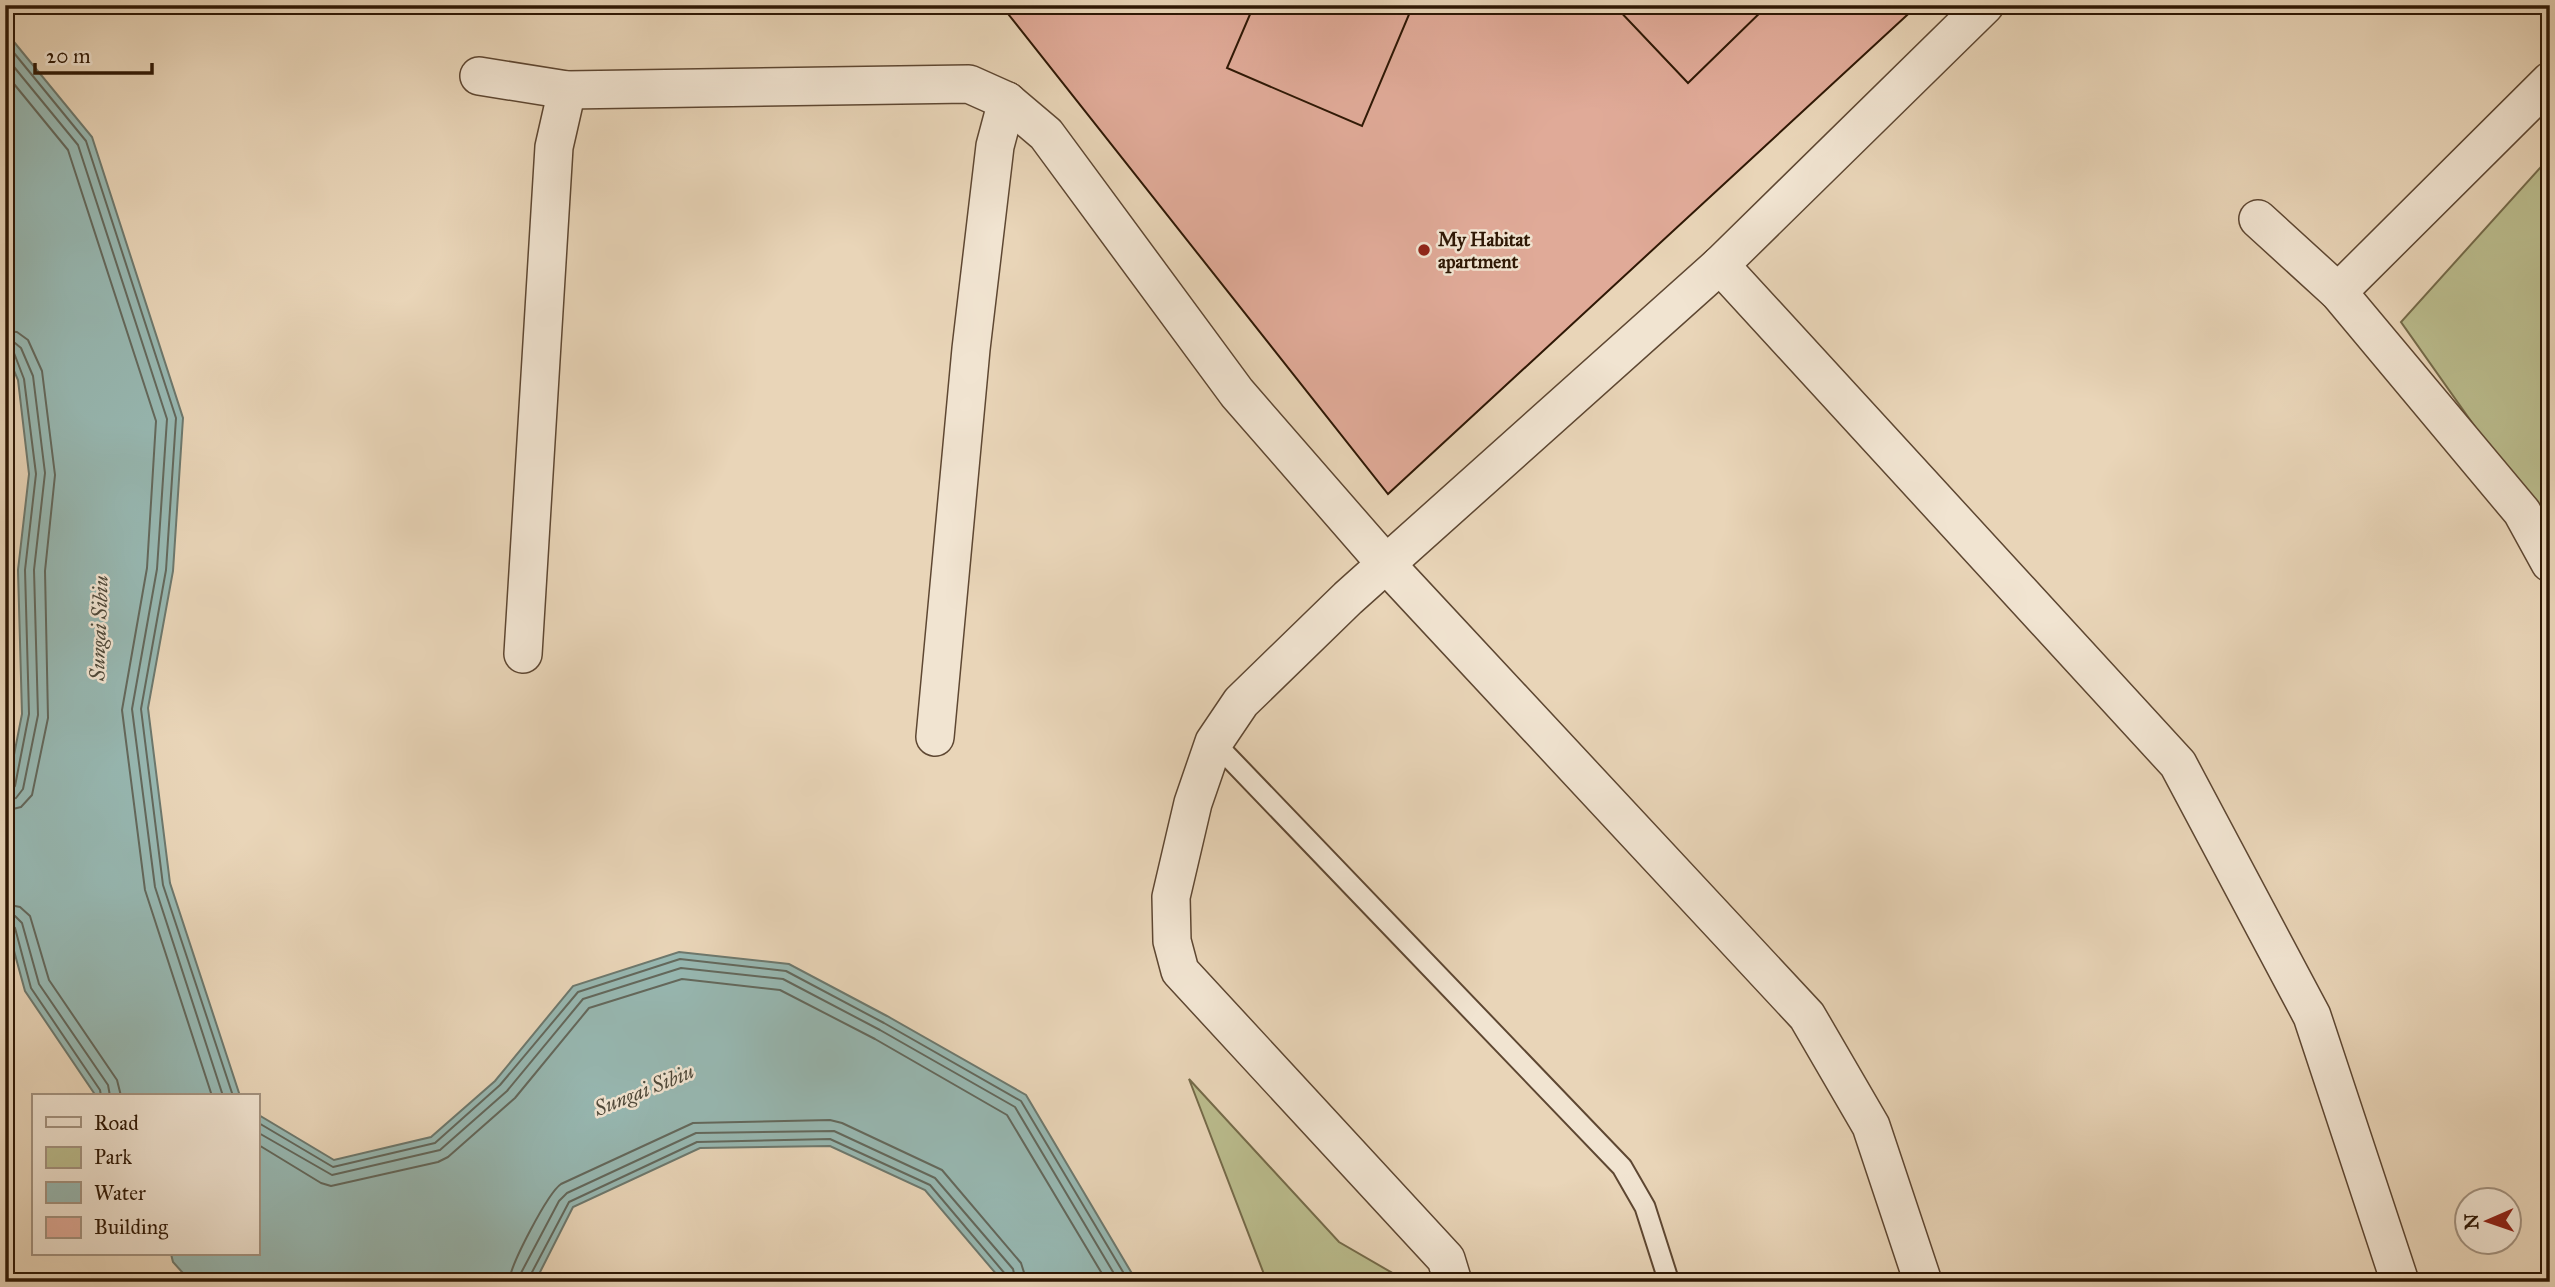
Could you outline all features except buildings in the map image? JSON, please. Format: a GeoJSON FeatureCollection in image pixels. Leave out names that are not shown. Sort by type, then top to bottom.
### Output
{"type":"FeatureCollection","features":[{"type":"Feature","properties":{"kind":"street"},"geometry":{"type":"LineString","coordinates":[[1453,1282],[1446,1259],[1180,971],[1172,941],[1171,897],[1193,803],[1214,742],[1241,702],[1386,564],[1720,265],[1985,5]]}},
{"type":"Feature","properties":{"kind":"street"},"geometry":{"type":"LineString","coordinates":[[479,76],[567,90],[969,84],[1007,101],[1046,134],[1237,393],[1386,564],[1807,1016],[1871,1126],[1923,1282]]}},
{"type":"Feature","properties":{"kind":"street"},"geometry":{"type":"LineString","coordinates":[[2337,292],[2550,81]]}},
{"type":"Feature","properties":{"kind":"street"},"geometry":{"type":"LineString","coordinates":[[523,654],[554,147],[567,90]]}},
{"type":"Feature","properties":{"kind":"street"},"geometry":{"type":"LineString","coordinates":[[935,737],[971,349],[995,146],[1007,101]]}},
{"type":"Feature","properties":{"kind":"street"},"geometry":{"type":"LineString","coordinates":[[2258,219],[2337,292],[2522,512],[2550,563]]}},
{"type":"Feature","properties":{"kind":"street"},"geometry":{"type":"LineString","coordinates":[[1720,265],[2178,764],[2312,1016],[2400,1282]]}},
{"type":"Feature","properties":{"kind":"lane"},"geometry":{"type":"LineString","coordinates":[[1214,742],[1622,1167],[1645,1207],[1669,1282]]}},
{"type":"Feature","properties":{"kind":"green space"},"geometry":{"type":"Polygon","coordinates":[[[2550,157],[2550,533],[2401,322],[2550,157]]]}},
{"type":"Feature","properties":{"kind":"green space"},"geometry":{"type":"Polygon","coordinates":[[[1189,1079],[1339,1242],[1408,1282],[1267,1282],[1189,1079]]]}},
{"type":"Feature","properties":{"kind":"water","name":"Sungai Sibiu"},"geometry":{"type":"Polygon","coordinates":[[[5,31],[92,137],[183,418],[173,571],[148,708],[170,883],[239,1094],[95,1094],[25,991],[5,918],[5,801],[22,714],[18,570],[29,474],[18,380],[5,350],[5,31]]]}},
{"type":"Feature","properties":{"kind":"water","name":"Sungai Sibiu"},"geometry":{"type":"Polygon","coordinates":[[[679,952],[789,964],[1026,1095],[1137,1282],[1003,1282],[925,1190],[830,1146],[700,1148],[573,1207],[535,1282],[191,1282],[173,1262],[172,1256],[259,1256],[259,1115],[334,1160],[431,1137],[495,1081],[573,986],[679,952]]]}},
{"type":"Feature","properties":{"kind":"place","name":"My Habitat apartment"},"geometry":{"type":"Point","coordinates":[1424,250]}}]}
